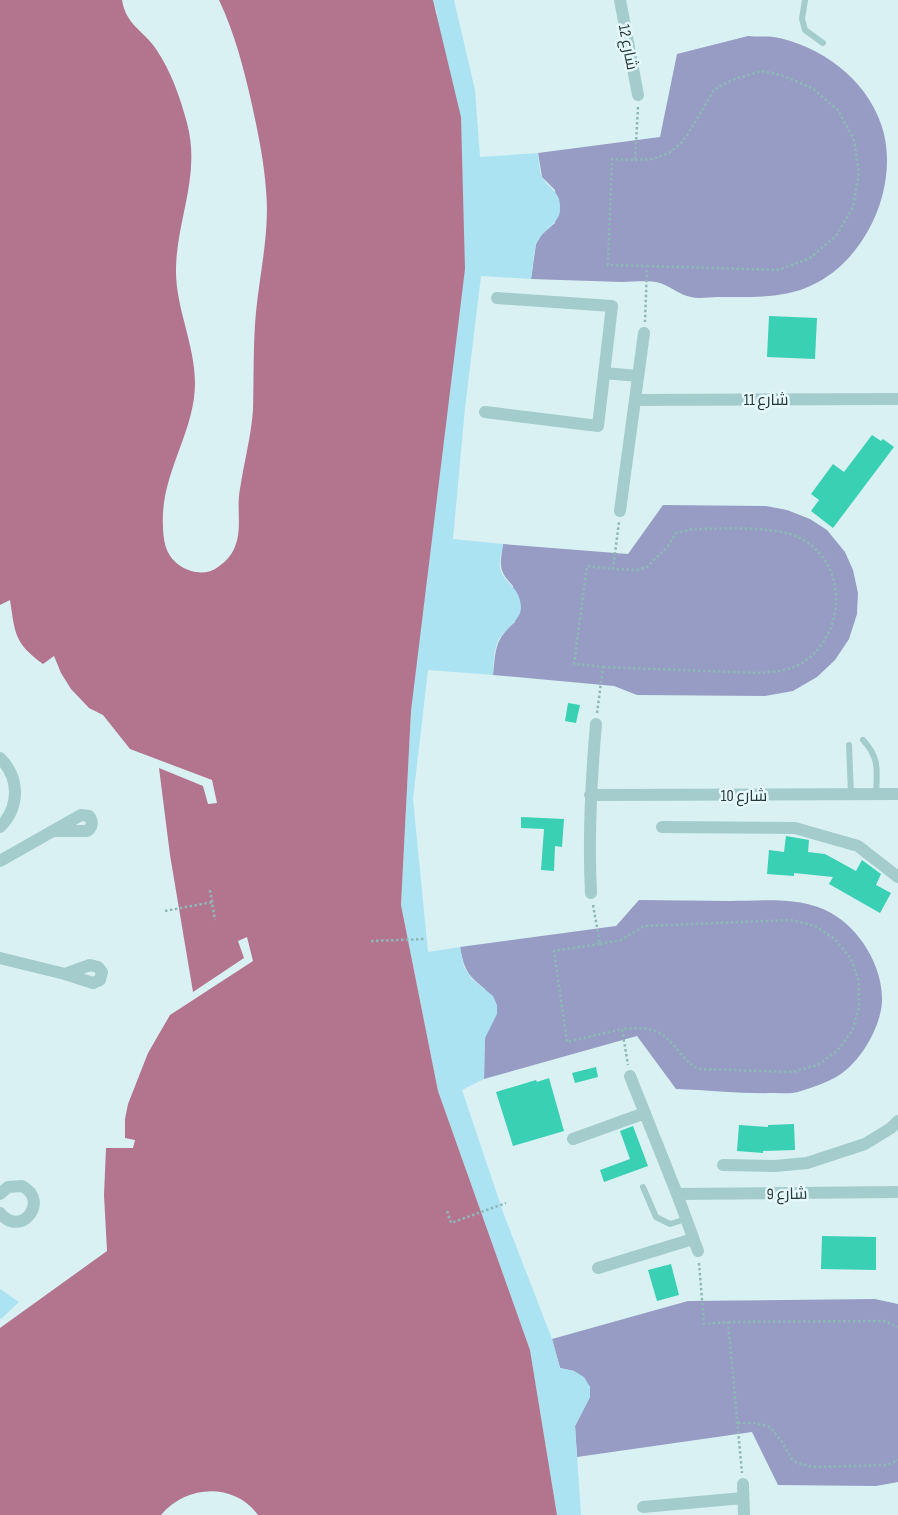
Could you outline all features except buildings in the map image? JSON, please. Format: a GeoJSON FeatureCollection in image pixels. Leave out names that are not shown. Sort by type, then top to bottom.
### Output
{"type":"FeatureCollection","features":[{"type":"Feature","properties":{"kind":"street","name":"شارع 12"},"geometry":{"type":"LineString","coordinates":[[620,0],[638,95]]}},
{"type":"Feature","properties":{"kind":"street"},"geometry":{"type":"LineString","coordinates":[[484,412],[598,426],[612,306],[497,298]]}},
{"type":"Feature","properties":{"kind":"street"},"geometry":{"type":"LineString","coordinates":[[620,510],[644,333]]}},
{"type":"Feature","properties":{"kind":"street"},"geometry":{"type":"LineString","coordinates":[[604,373],[638,376]]}},
{"type":"Feature","properties":{"kind":"street","name":"شارع 11"},"geometry":{"type":"LineString","coordinates":[[634,400],[898,399]]}},
{"type":"Feature","properties":{"kind":"street"},"geometry":{"type":"LineString","coordinates":[[591,893],[588,848],[596,724]]}},
{"type":"Feature","properties":{"kind":"street"},"geometry":{"type":"LineString","coordinates":[[0,758],[10,770],[15,792],[10,814],[0,827]]}},
{"type":"Feature","properties":{"kind":"street","name":"شارع 10"},"geometry":{"type":"LineString","coordinates":[[590,796],[898,794]]}},
{"type":"Feature","properties":{"kind":"street"},"geometry":{"type":"LineString","coordinates":[[662,827],[796,828],[858,846],[898,877]]}},
{"type":"Feature","properties":{"kind":"street"},"geometry":{"type":"LineString","coordinates":[[0,861],[52,830]]}},
{"type":"Feature","properties":{"kind":"street"},"geometry":{"type":"LineString","coordinates":[[0,958],[65,974]]}},
{"type":"Feature","properties":{"kind":"street"},"geometry":{"type":"LineString","coordinates":[[630,1076],[698,1252]]}},
{"type":"Feature","properties":{"kind":"street"},"geometry":{"type":"LineString","coordinates":[[573,1139],[645,1113]]}},
{"type":"Feature","properties":{"kind":"street"},"geometry":{"type":"LineString","coordinates":[[723,1165],[775,1166],[807,1163],[865,1144],[892,1128],[898,1121]]}},
{"type":"Feature","properties":{"kind":"street"},"geometry":{"type":"LineString","coordinates":[[0,1194],[8,1187],[22,1186],[32,1195],[34,1206],[30,1215],[20,1222],[5,1220],[0,1213]]}},
{"type":"Feature","properties":{"kind":"street","name":"شارع 9"},"geometry":{"type":"LineString","coordinates":[[677,1194],[898,1192]]}},
{"type":"Feature","properties":{"kind":"street"},"geometry":{"type":"LineString","coordinates":[[598,1268],[693,1239]]}},
{"type":"Feature","properties":{"kind":"street"},"geometry":{"type":"LineString","coordinates":[[743,1484],[744,1515]]}},
{"type":"Feature","properties":{"kind":"street"},"geometry":{"type":"LineString","coordinates":[[643,1507],[743,1498]]}},
{"type":"Feature","properties":{"kind":"lane"},"geometry":{"type":"LineString","coordinates":[[805,0],[802,19],[805,30],[823,43]]}},
{"type":"Feature","properties":{"kind":"lane"},"geometry":{"type":"LineString","coordinates":[[863,740],[873,750],[876,759],[876,794]]}},
{"type":"Feature","properties":{"kind":"lane"},"geometry":{"type":"LineString","coordinates":[[849,745],[851,794]]}},
{"type":"Feature","properties":{"kind":"lane"},"geometry":{"type":"LineString","coordinates":[[642,1187],[656,1217],[670,1224],[686,1219]]}},
{"type":"Feature","properties":{"kind":"path"},"geometry":{"type":"LineString","coordinates":[[762,71],[781,75],[812,88],[838,110],[854,140],[860,174],[853,207],[836,236],[810,258],[778,270],[647,266],[608,265],[612,159],[653,159],[669,154],[681,144],[694,126],[714,90],[735,79],[762,71]]}},
{"type":"Feature","properties":{"kind":"path"},"geometry":{"type":"LineString","coordinates":[[635,160],[638,95]]}},
{"type":"Feature","properties":{"kind":"path"},"geometry":{"type":"LineString","coordinates":[[644,333],[647,266]]}},
{"type":"Feature","properties":{"kind":"path"},"geometry":{"type":"LineString","coordinates":[[612,569],[620,510]]}},
{"type":"Feature","properties":{"kind":"path"},"geometry":{"type":"LineString","coordinates":[[693,529],[780,530],[802,539],[821,554],[833,576],[837,600],[834,624],[822,645],[804,662],[782,671],[758,673],[603,668],[574,664],[587,566],[612,569],[638,570],[647,567],[657,559],[676,533],[681,531],[693,529]]}},
{"type":"Feature","properties":{"kind":"path"},"geometry":{"type":"LineString","coordinates":[[596,724],[603,668]]}},
{"type":"Feature","properties":{"kind":"path"},"geometry":{"type":"LineString","coordinates":[[210,890],[214,920]]}},
{"type":"Feature","properties":{"kind":"path"},"geometry":{"type":"LineString","coordinates":[[591,893],[600,944]]}},
{"type":"Feature","properties":{"kind":"path"},"geometry":{"type":"LineString","coordinates":[[165,912],[213,902]]}},
{"type":"Feature","properties":{"kind":"path"},"geometry":{"type":"LineString","coordinates":[[790,920],[814,926],[835,939],[851,959],[859,982],[860,1007],[852,1030],[847,1037],[837,1050],[817,1065],[793,1072],[699,1069],[692,1066],[662,1033],[634,1028],[622,1029],[567,1042],[554,951],[621,940],[644,926],[790,920]]}},
{"type":"Feature","properties":{"kind":"path"},"geometry":{"type":"LineString","coordinates":[[371,941],[424,939]]}},
{"type":"Feature","properties":{"kind":"path"},"geometry":{"type":"LineString","coordinates":[[622,1029],[630,1076]]}},
{"type":"Feature","properties":{"kind":"path"},"geometry":{"type":"LineString","coordinates":[[448,1211],[451,1223],[506,1203]]}},
{"type":"Feature","properties":{"kind":"path"},"geometry":{"type":"LineString","coordinates":[[698,1252],[704,1324],[728,1322],[884,1321],[898,1327]]}},
{"type":"Feature","properties":{"kind":"path"},"geometry":{"type":"LineString","coordinates":[[728,1322],[743,1484]]}},
{"type":"Feature","properties":{"kind":"path"},"geometry":{"type":"LineString","coordinates":[[737,1423],[755,1422],[770,1427],[782,1442],[791,1458],[798,1463],[813,1467],[887,1465],[898,1460]]}},
{"type":"Feature","properties":{"kind":"shaded area"},"geometry":{"type":"Polygon","coordinates":[[[0,0],[122,0],[127,16],[151,42],[161,57],[171,75],[178,94],[191,142],[191,161],[190,179],[177,250],[176,268],[179,297],[192,354],[195,383],[190,419],[167,489],[163,532],[167,550],[176,562],[189,570],[204,572],[211,571],[227,559],[237,542],[239,497],[253,410],[255,324],[267,221],[264,168],[259,137],[246,78],[230,26],[219,0],[433,0],[461,117],[465,269],[411,711],[401,905],[438,1091],[530,1350],[557,1515],[258,1515],[248,1504],[236,1497],[210,1491],[196,1493],[183,1498],[171,1505],[161,1515],[0,1515],[0,1328],[107,1251],[104,1195],[106,1148],[133,1148],[135,1140],[125,1138],[125,1119],[128,1104],[148,1053],[170,1015],[253,961],[247,937],[238,941],[244,958],[193,992],[170,855],[159,768],[203,786],[208,804],[217,803],[212,780],[130,749],[103,715],[89,708],[71,689],[61,673],[54,656],[43,664],[26,650],[15,629],[10,600],[0,605],[0,0]]]}},
{"type":"Feature","properties":{"kind":"shaded area"},"geometry":{"type":"Polygon","coordinates":[[[748,36],[774,37],[791,41],[824,56],[853,79],[874,108],[885,137],[887,150],[886,178],[880,205],[875,217],[864,238],[851,255],[829,276],[810,286],[788,293],[765,296],[697,298],[687,296],[664,284],[655,282],[531,279],[536,244],[542,234],[555,223],[555,190],[542,177],[538,153],[660,137],[677,54],[748,36]]]}},
{"type":"Feature","properties":{"kind":"shaded area"},"geometry":{"type":"Polygon","coordinates":[[[663,505],[766,506],[787,510],[810,519],[827,530],[845,552],[853,570],[858,593],[857,614],[849,639],[835,660],[817,677],[793,691],[765,696],[637,695],[614,686],[493,675],[497,646],[503,634],[515,622],[513,586],[501,567],[503,544],[628,554],[663,505]]]}},
{"type":"Feature","properties":{"kind":"shaded area"},"geometry":{"type":"Polygon","coordinates":[[[639,900],[769,900],[795,902],[819,908],[842,920],[868,950],[879,975],[882,1001],[881,1010],[875,1029],[865,1048],[853,1064],[835,1077],[817,1086],[792,1093],[676,1089],[637,1036],[484,1079],[485,989],[467,971],[460,947],[616,926],[639,900]]]}},
{"type":"Feature","properties":{"kind":"shaded area"},"geometry":{"type":"Polygon","coordinates":[[[875,1299],[898,1304],[898,1482],[876,1486],[778,1485],[752,1432],[577,1457],[575,1426],[590,1397],[590,1387],[574,1371],[560,1368],[552,1339],[688,1301],[875,1299]]]}},
{"type":"Feature","properties":{"kind":"sand"},"geometry":{"type":"Polygon","coordinates":[[[433,0],[454,0],[475,90],[480,157],[538,153],[542,177],[556,193],[560,206],[560,212],[555,222],[536,244],[531,279],[481,276],[465,408],[453,539],[503,544],[500,561],[501,572],[518,594],[521,607],[518,617],[496,645],[493,675],[428,670],[413,799],[428,952],[460,947],[464,967],[472,979],[493,996],[497,1005],[497,1014],[485,1038],[484,1079],[462,1090],[503,1212],[552,1339],[560,1368],[574,1371],[584,1377],[590,1387],[590,1397],[575,1426],[581,1515],[557,1515],[530,1350],[438,1091],[401,905],[411,711],[437,13],[433,0]]]}},
{"type":"Feature","properties":{"kind":"sand"},"geometry":{"type":"Polygon","coordinates":[[[0,1289],[19,1302],[1,1319],[0,1318],[0,1289]]]}}]}
